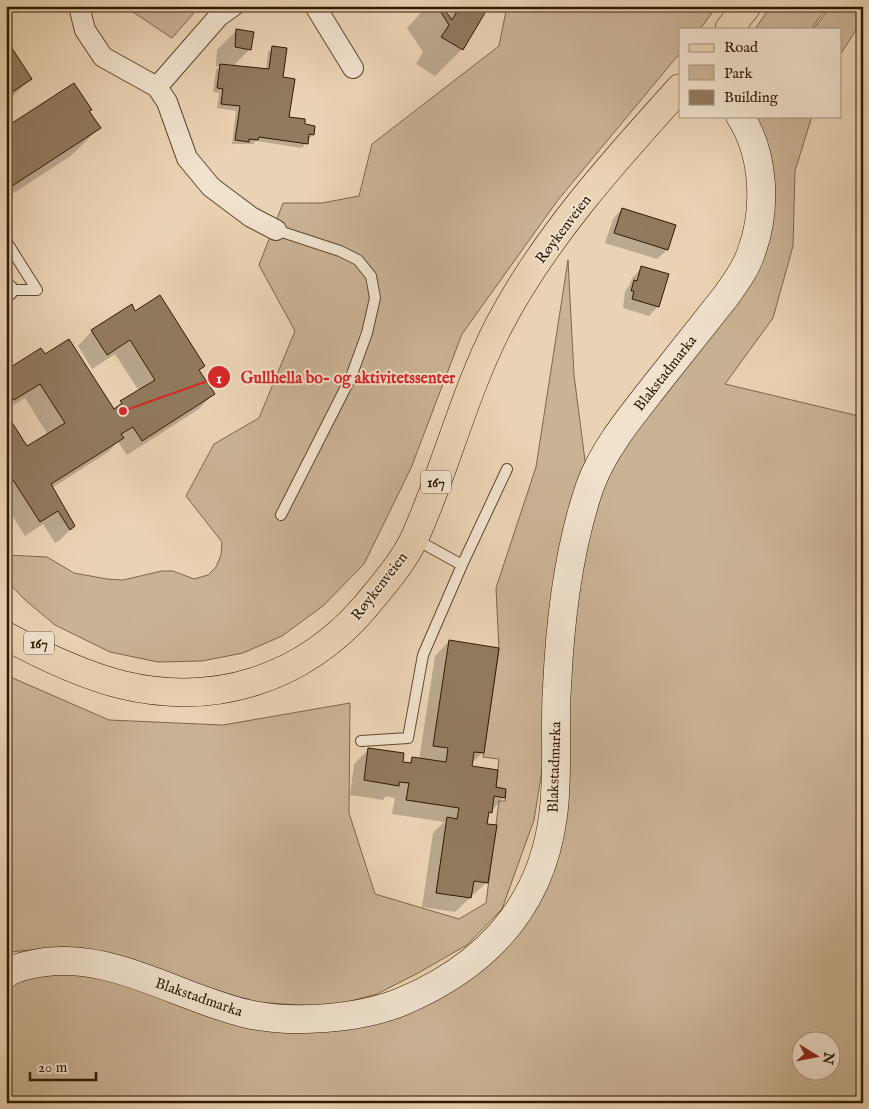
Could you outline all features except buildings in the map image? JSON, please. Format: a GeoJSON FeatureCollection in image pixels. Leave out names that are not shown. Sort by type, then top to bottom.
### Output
{"type":"FeatureCollection","features":[{"type":"Feature","properties":{"kind":"main road"},"geometry":{"type":"LineString","coordinates":[[731,28],[747,6]]}},
{"type":"Feature","properties":{"kind":"main road","name":"Røykenveien"},"geometry":{"type":"LineString","coordinates":[[6,636],[42,655],[122,685],[175,692],[248,685],[281,673],[333,640],[386,582],[414,538],[485,356],[516,296],[549,247],[604,175],[679,89]]}},
{"type":"Feature","properties":{"kind":"main road","name":"Blakstadmarka"},"geometry":{"type":"LineString","coordinates":[[9,969],[40,962],[93,963],[121,970],[219,1007],[244,1013],[287,1019],[320,1018],[395,1004],[426,991],[456,973],[489,948],[513,921],[539,872],[553,816],[557,686],[566,584],[591,484],[614,440],[726,296],[751,253],[758,226],[761,198],[760,164],[741,118]]}},
{"type":"Feature","properties":{"kind":"main road","name":"Røykenveien"},"geometry":{"type":"LineString","coordinates":[[6,619],[71,667]]}},
{"type":"Feature","properties":{"kind":"street"},"geometry":{"type":"LineString","coordinates":[[79,6],[85,30],[102,57],[157,87],[167,102],[186,158],[211,186],[251,217],[276,230]]}},
{"type":"Feature","properties":{"kind":"street"},"geometry":{"type":"LineString","coordinates":[[157,87],[219,16],[233,6]]}},
{"type":"Feature","properties":{"kind":"street"},"geometry":{"type":"LineString","coordinates":[[315,6],[353,68]]}},
{"type":"Feature","properties":{"kind":"lane"},"geometry":{"type":"LineString","coordinates":[[276,230],[340,251],[358,260],[371,276],[375,298],[367,333],[351,377],[281,515]]}},
{"type":"Feature","properties":{"kind":"lane"},"geometry":{"type":"LineString","coordinates":[[6,241],[37,290],[7,289]]}},
{"type":"Feature","properties":{"kind":"lane"},"geometry":{"type":"LineString","coordinates":[[361,741],[408,738],[422,655],[507,469]]}},
{"type":"Feature","properties":{"kind":"lane"},"geometry":{"type":"LineString","coordinates":[[414,538],[462,566]]}},
{"type":"Feature","properties":{"kind":"green space"},"geometry":{"type":"Polygon","coordinates":[[[124,6],[200,6],[172,38],[124,6]]]}},
{"type":"Feature","properties":{"kind":"green space"},"geometry":{"type":"Polygon","coordinates":[[[507,6],[717,6],[701,28],[679,28],[679,54],[558,200],[462,334],[411,468],[364,564],[323,606],[282,636],[243,653],[202,661],[158,662],[110,652],[55,625],[24,599],[6,580],[6,555],[47,557],[74,573],[123,580],[162,571],[173,571],[194,579],[208,575],[216,567],[221,555],[222,542],[186,496],[214,444],[259,418],[295,331],[259,265],[283,203],[322,203],[359,196],[372,144],[499,46],[507,6]]]}},
{"type":"Feature","properties":{"kind":"green space"},"geometry":{"type":"Polygon","coordinates":[[[771,6],[828,6],[812,28],[756,28],[771,6]]]}},
{"type":"Feature","properties":{"kind":"green space"},"geometry":{"type":"Polygon","coordinates":[[[831,6],[863,6],[863,19],[842,52],[842,28],[814,28],[831,6]]]}},
{"type":"Feature","properties":{"kind":"green space"},"geometry":{"type":"Polygon","coordinates":[[[740,118],[811,118],[795,171],[793,246],[773,318],[725,384],[863,417],[863,1103],[6,1103],[6,971],[71,965],[225,1013],[396,1004],[511,915],[548,816],[559,688],[598,490],[758,226],[740,118]]]}},
{"type":"Feature","properties":{"kind":"green space"},"geometry":{"type":"Polygon","coordinates":[[[568,260],[574,375],[588,484],[534,820],[502,909],[467,945],[418,973],[377,994],[328,1007],[255,1002],[161,973],[65,947],[9,952],[6,942],[6,675],[109,720],[223,725],[350,703],[349,813],[375,894],[459,919],[486,903],[499,801],[505,801],[506,791],[496,789],[499,759],[483,757],[499,649],[496,588],[536,467],[568,260]]]}},
{"type":"Feature","properties":{"kind":"place","name":"Gullhella bo- og aktivitetssenter"},"geometry":{"type":"Point","coordinates":[123,411]}}]}
